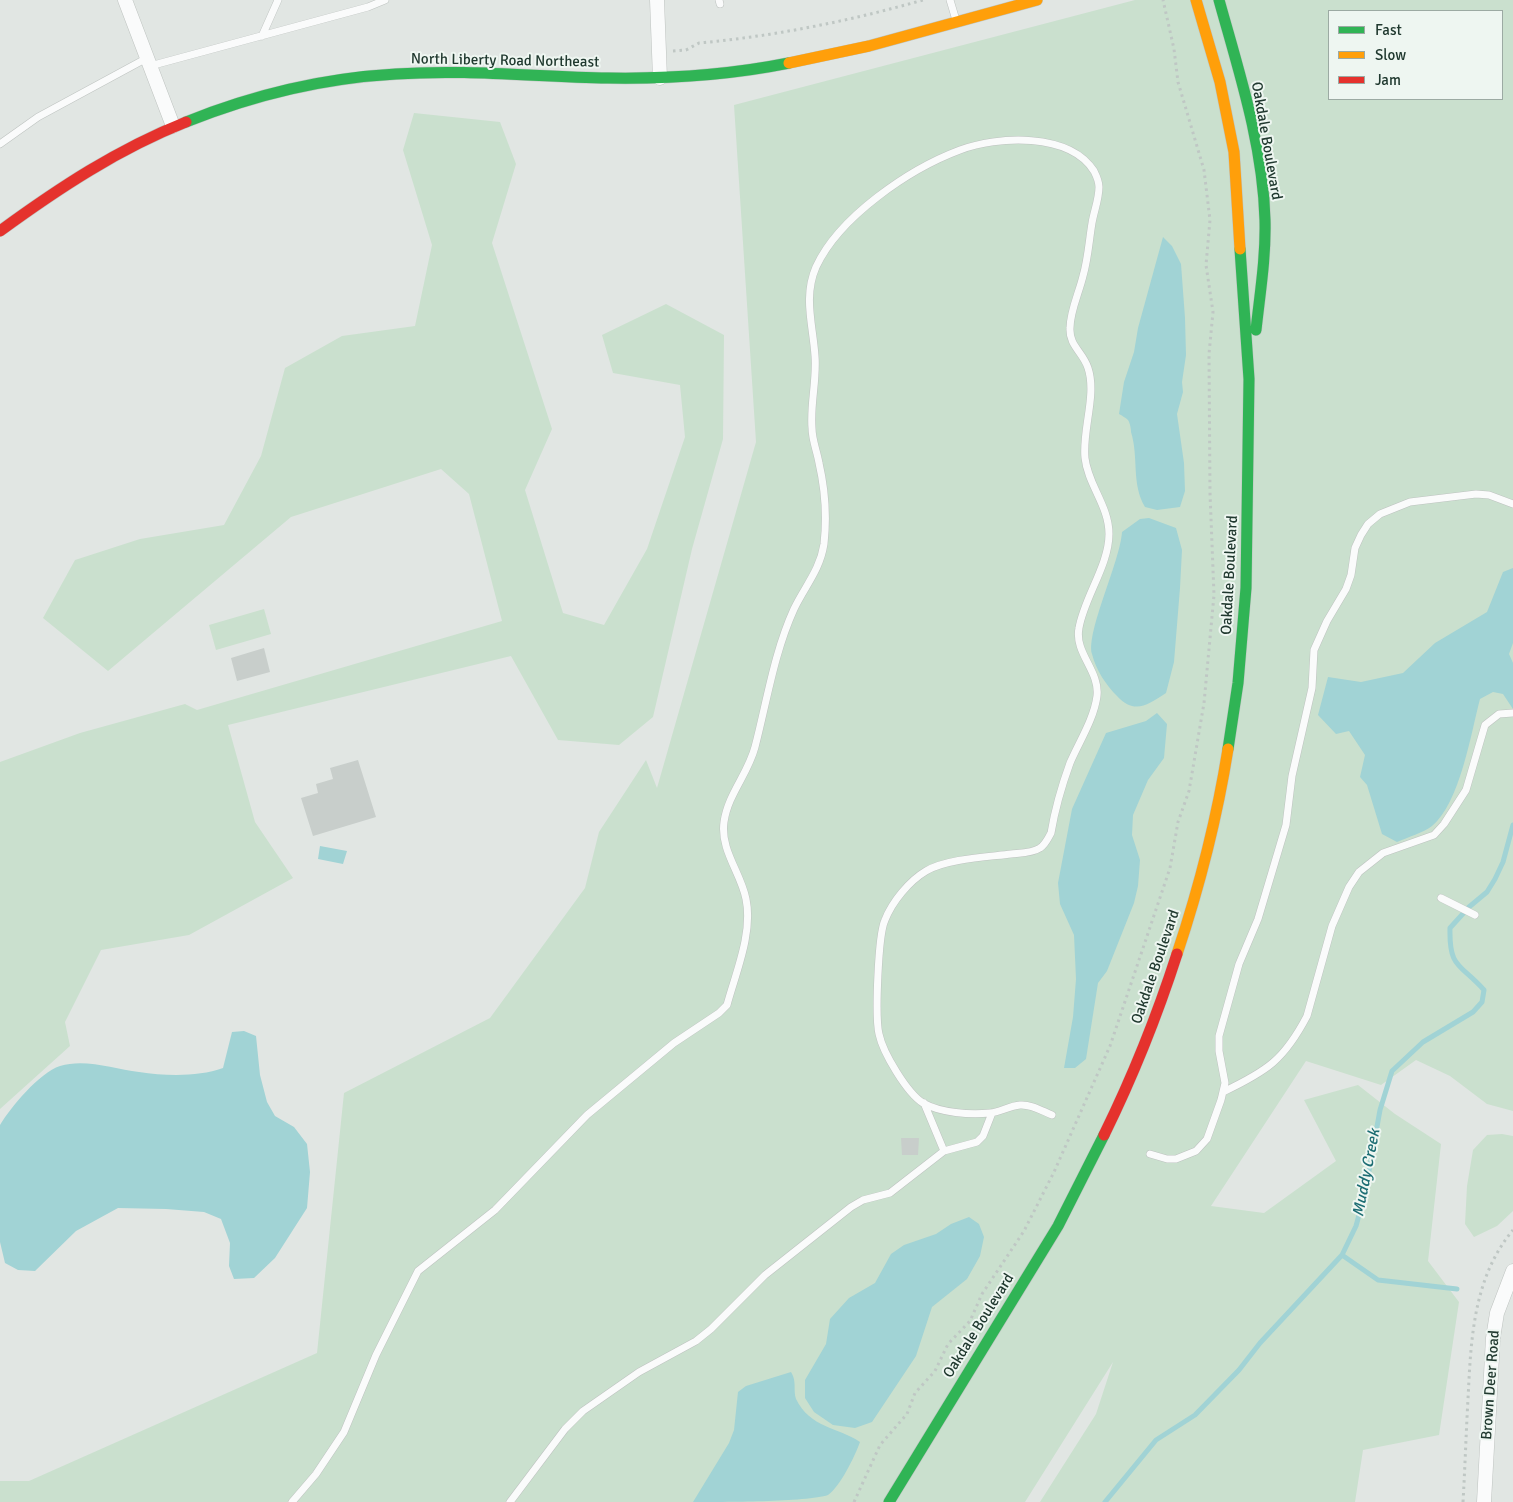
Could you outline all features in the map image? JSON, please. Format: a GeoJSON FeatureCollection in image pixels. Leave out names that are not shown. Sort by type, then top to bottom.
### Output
{"type":"FeatureCollection","features":[{"type":"Feature","properties":{"kind":"main road","name":"North Liberty Road Northeast"},"geometry":{"type":"LineString","coordinates":[[0,231],[80,174],[127,147],[209,112],[263,95],[344,79],[413,73],[457,72],[590,78],[660,78],[716,73],[807,61],[879,45],[1037,0]]}},
{"type":"Feature","properties":{"kind":"main road","name":"Oakdale Boulevard"},"geometry":{"type":"LineString","coordinates":[[889,1502],[1034,1267],[1081,1184],[1130,1080],[1175,963],[1189,918],[1213,825],[1238,683],[1248,540],[1249,379],[1234,152],[1220,82],[1196,0]]}},
{"type":"Feature","properties":{"kind":"main road","name":"Oakdale Boulevard"},"geometry":{"type":"LineString","coordinates":[[1219,0],[1243,92],[1262,189],[1265,250],[1249,379]]}},
{"type":"Feature","properties":{"kind":"street"},"geometry":{"type":"LineString","coordinates":[[125,0],[173,126]]}},
{"type":"Feature","properties":{"kind":"street"},"geometry":{"type":"LineString","coordinates":[[657,4],[660,78]]}},
{"type":"Feature","properties":{"kind":"street","name":"Brown Deer Road"},"geometry":{"type":"LineString","coordinates":[[1484,1502],[1493,1338],[1500,1305],[1513,1271]]}},
{"type":"Feature","properties":{"kind":"lane"},"geometry":{"type":"LineString","coordinates":[[262,36],[278,0]]}},
{"type":"Feature","properties":{"kind":"lane"},"geometry":{"type":"LineString","coordinates":[[0,144],[38,117],[148,62],[262,36],[368,8],[385,0]]}},
{"type":"Feature","properties":{"kind":"lane"},"geometry":{"type":"LineString","coordinates":[[950,0],[957,23]]}},
{"type":"Feature","properties":{"kind":"lane"},"geometry":{"type":"LineString","coordinates":[[292,1502],[316,1474],[344,1432],[376,1354],[418,1271],[495,1210],[587,1115],[674,1043],[719,1013],[727,1004],[745,938],[748,907],[746,894],[724,836],[724,822],[734,790],[749,763],[755,746],[758,727],[784,635],[795,608],[813,579],[824,546],[824,488],[812,426],[816,370],[809,290],[814,271],[825,251],[839,232],[868,206],[911,174],[956,152],[973,146],[991,142],[1022,140],[1066,148],[1089,164],[1099,184],[1085,270],[1069,334],[1072,344],[1088,366],[1089,412],[1085,460],[1107,515],[1109,529],[1109,544],[1086,602],[1077,636],[1097,681],[1098,692],[1095,705],[1070,764],[1052,833],[1046,842],[1039,849],[1028,852],[987,857],[927,870],[906,888],[884,921],[880,954],[878,1034],[883,1047],[912,1094],[924,1103],[957,1113],[992,1113],[1020,1105],[1035,1107],[1052,1115]]}},
{"type":"Feature","properties":{"kind":"lane"},"geometry":{"type":"LineString","coordinates":[[1150,1154],[1167,1159],[1176,1159],[1196,1152],[1206,1139],[1223,1092],[1225,1083],[1219,1051],[1219,1036],[1239,964],[1258,919],[1271,870],[1286,825],[1292,776],[1312,688],[1314,650],[1327,620],[1346,589],[1351,575],[1355,548],[1368,524],[1394,507],[1410,502],[1476,494],[1489,495],[1513,504]]}},
{"type":"Feature","properties":{"kind":"lane"},"geometry":{"type":"LineString","coordinates":[[1223,1092],[1263,1072],[1275,1063],[1295,1037],[1307,1016],[1332,926],[1358,872],[1383,853],[1434,835],[1444,824],[1466,790],[1485,725],[1499,714],[1513,714]]}},
{"type":"Feature","properties":{"kind":"lane"},"geometry":{"type":"LineString","coordinates":[[1441,898],[1475,915]]}},
{"type":"Feature","properties":{"kind":"lane"},"geometry":{"type":"LineString","coordinates":[[924,1103],[944,1150]]}},
{"type":"Feature","properties":{"kind":"lane"},"geometry":{"type":"LineString","coordinates":[[510,1502],[565,1429],[583,1411],[639,1372],[696,1341],[711,1329],[765,1275],[851,1207],[863,1200],[890,1193],[944,1150],[977,1142],[983,1136],[992,1113]]}},
{"type":"Feature","properties":{"kind":"path"},"geometry":{"type":"LineString","coordinates":[[659,52],[686,50],[699,43],[732,40],[810,27],[882,12],[923,0]]}},
{"type":"Feature","properties":{"kind":"path"},"geometry":{"type":"LineString","coordinates":[[854,1502],[880,1445],[907,1414],[915,1394],[934,1371],[948,1344],[970,1321],[982,1294],[1024,1231],[1051,1180],[1110,1046],[1168,876],[1178,822],[1190,791],[1204,703],[1214,595],[1210,493],[1210,354],[1213,312],[1206,265],[1210,220],[1204,170],[1178,82],[1174,49],[1163,0]]}},
{"type":"Feature","properties":{"kind":"green space"},"geometry":{"type":"Polygon","coordinates":[[[1135,0],[1513,0],[1513,1111],[1487,1104],[1450,1076],[1416,1060],[1381,1085],[1306,1061],[1211,1206],[1264,1213],[1336,1161],[1304,1100],[1358,1085],[1395,1114],[1441,1144],[1428,1261],[1459,1302],[1439,1435],[1363,1450],[1355,1502],[1040,1502],[1096,1414],[1113,1362],[1025,1502],[0,1502],[0,1481],[29,1481],[317,1353],[344,1093],[490,1018],[585,888],[599,832],[646,760],[657,788],[756,442],[734,105],[1135,0]]]}},
{"type":"Feature","properties":{"kind":"green space"},"geometry":{"type":"Polygon","coordinates":[[[414,113],[500,122],[516,164],[492,243],[552,429],[525,490],[563,613],[604,625],[647,549],[685,437],[680,385],[613,373],[602,335],[666,304],[724,335],[723,439],[692,549],[653,717],[619,745],[558,740],[511,656],[228,725],[255,822],[293,878],[189,935],[101,950],[65,1022],[70,1046],[0,1109],[0,762],[80,733],[185,704],[197,710],[502,621],[469,494],[441,469],[291,517],[108,671],[43,618],[75,560],[140,539],[224,525],[261,456],[285,368],[342,336],[415,326],[432,245],[403,150],[414,113]]]}},
{"type":"Feature","properties":{"kind":"green space"},"geometry":{"type":"Polygon","coordinates":[[[264,609],[271,634],[216,650],[209,625],[264,609]]]}},
{"type":"Feature","properties":{"kind":"green space"},"geometry":{"type":"Polygon","coordinates":[[[1502,1134],[1513,1136],[1513,1211],[1497,1226],[1474,1237],[1465,1224],[1467,1186],[1473,1150],[1487,1135],[1502,1134]]]}},
{"type":"Feature","properties":{"kind":"water"},"geometry":{"type":"Polygon","coordinates":[[[1163,237],[1172,246],[1181,264],[1186,355],[1182,382],[1183,392],[1177,414],[1184,463],[1185,491],[1180,507],[1157,510],[1145,507],[1141,498],[1138,489],[1135,451],[1130,424],[1128,420],[1119,414],[1124,382],[1134,352],[1138,328],[1163,237]]]}},
{"type":"Feature","properties":{"kind":"water"},"geometry":{"type":"Polygon","coordinates":[[[1149,518],[1176,528],[1182,550],[1180,588],[1174,662],[1166,693],[1147,704],[1135,707],[1123,702],[1105,682],[1094,660],[1091,644],[1098,614],[1116,561],[1122,532],[1140,519],[1149,518]]]}},
{"type":"Feature","properties":{"kind":"water"},"geometry":{"type":"Polygon","coordinates":[[[1513,568],[1513,643],[1509,654],[1513,663],[1513,709],[1503,694],[1493,692],[1480,699],[1463,767],[1450,801],[1442,815],[1432,826],[1397,842],[1382,834],[1367,785],[1360,777],[1365,755],[1349,731],[1336,734],[1318,715],[1328,677],[1361,682],[1403,673],[1435,643],[1487,612],[1503,572],[1513,568]]]}},
{"type":"Feature","properties":{"kind":"water"},"geometry":{"type":"Polygon","coordinates":[[[1157,713],[1167,724],[1164,758],[1148,780],[1133,815],[1132,835],[1140,860],[1138,886],[1134,903],[1107,971],[1098,983],[1086,1059],[1075,1068],[1064,1068],[1073,1017],[1076,979],[1074,935],[1060,904],[1058,883],[1072,809],[1106,733],[1146,721],[1157,713]]]}},
{"type":"Feature","properties":{"kind":"water"},"geometry":{"type":"Polygon","coordinates":[[[320,846],[347,851],[343,864],[318,859],[320,846]]]}},
{"type":"Feature","properties":{"kind":"water"},"geometry":{"type":"Polygon","coordinates":[[[244,1031],[256,1036],[260,1075],[267,1102],[275,1116],[294,1127],[307,1144],[310,1172],[307,1208],[275,1258],[254,1278],[234,1279],[229,1266],[230,1243],[221,1219],[204,1212],[118,1208],[76,1231],[35,1271],[18,1270],[5,1263],[0,1242],[0,1125],[18,1100],[35,1083],[60,1066],[79,1063],[160,1074],[182,1075],[213,1071],[223,1068],[232,1032],[244,1031]]]}},
{"type":"Feature","properties":{"kind":"water"},"geometry":{"type":"Polygon","coordinates":[[[969,1217],[979,1224],[984,1237],[980,1256],[967,1279],[932,1307],[916,1356],[872,1422],[855,1428],[833,1425],[814,1412],[805,1398],[805,1380],[826,1344],[830,1319],[849,1298],[875,1283],[891,1254],[904,1245],[936,1234],[951,1224],[969,1217]]]}},
{"type":"Feature","properties":{"kind":"water"},"geometry":{"type":"Polygon","coordinates":[[[791,1372],[794,1379],[796,1399],[802,1409],[825,1426],[860,1442],[851,1463],[833,1491],[828,1495],[802,1499],[693,1502],[729,1443],[734,1430],[738,1392],[746,1386],[791,1372]]]}},
{"type":"Feature","properties":{"kind":"building"},"geometry":{"type":"Polygon","coordinates":[[[264,648],[270,672],[237,681],[231,658],[264,648]]]}},
{"type":"Feature","properties":{"kind":"building"},"geometry":{"type":"Polygon","coordinates":[[[358,760],[376,817],[313,836],[301,798],[318,793],[316,784],[333,779],[330,768],[358,760]]]}},
{"type":"Feature","properties":{"kind":"building"},"geometry":{"type":"Polygon","coordinates":[[[901,1138],[919,1138],[918,1155],[902,1155],[901,1138]]]}},
{"type":"Feature","properties":{"kind":"waterway","name":"Muddy Creek"},"geometry":{"type":"LineString","coordinates":[[1105,1502],[1156,1440],[1195,1415],[1239,1370],[1260,1343],[1342,1255],[1356,1226],[1365,1193],[1380,1110],[1392,1071],[1423,1042],[1473,1012],[1482,1002],[1484,990],[1454,959],[1450,941],[1450,928],[1469,907],[1487,892],[1495,879],[1503,862],[1513,825]]}},
{"type":"Feature","properties":{"kind":"waterway"},"geometry":{"type":"LineString","coordinates":[[1342,1255],[1378,1280],[1457,1289]]}},
{"type":"Feature","properties":{"kind":"traffic: fast"},"geometry":{"type":"LineString","coordinates":[[1219,0],[1242,81],[1260,164],[1265,220],[1265,248],[1256,330]]}},
{"type":"Feature","properties":{"kind":"traffic: fast"},"geometry":{"type":"LineString","coordinates":[[186,122],[211,112],[289,89],[369,76],[449,72],[653,78],[721,73],[789,63]]}},
{"type":"Feature","properties":{"kind":"traffic: fast"},"geometry":{"type":"LineString","coordinates":[[1228,749],[1238,683],[1246,588],[1249,379],[1240,249]]}},
{"type":"Feature","properties":{"kind":"traffic: fast"},"geometry":{"type":"LineString","coordinates":[[889,1502],[1058,1226],[1104,1135]]}},
{"type":"Feature","properties":{"kind":"traffic: slow"},"geometry":{"type":"LineString","coordinates":[[789,63],[869,46],[1037,0]]}},
{"type":"Feature","properties":{"kind":"traffic: slow"},"geometry":{"type":"LineString","coordinates":[[1196,0],[1220,82],[1234,152],[1240,249]]}},
{"type":"Feature","properties":{"kind":"traffic: slow"},"geometry":{"type":"LineString","coordinates":[[1177,954],[1207,853],[1228,749]]}},
{"type":"Feature","properties":{"kind":"traffic: jam"},"geometry":{"type":"LineString","coordinates":[[0,231],[90,170],[137,144],[186,122]]}},
{"type":"Feature","properties":{"kind":"traffic: jam"},"geometry":{"type":"LineString","coordinates":[[1104,1135],[1144,1046],[1177,954]]}}]}
